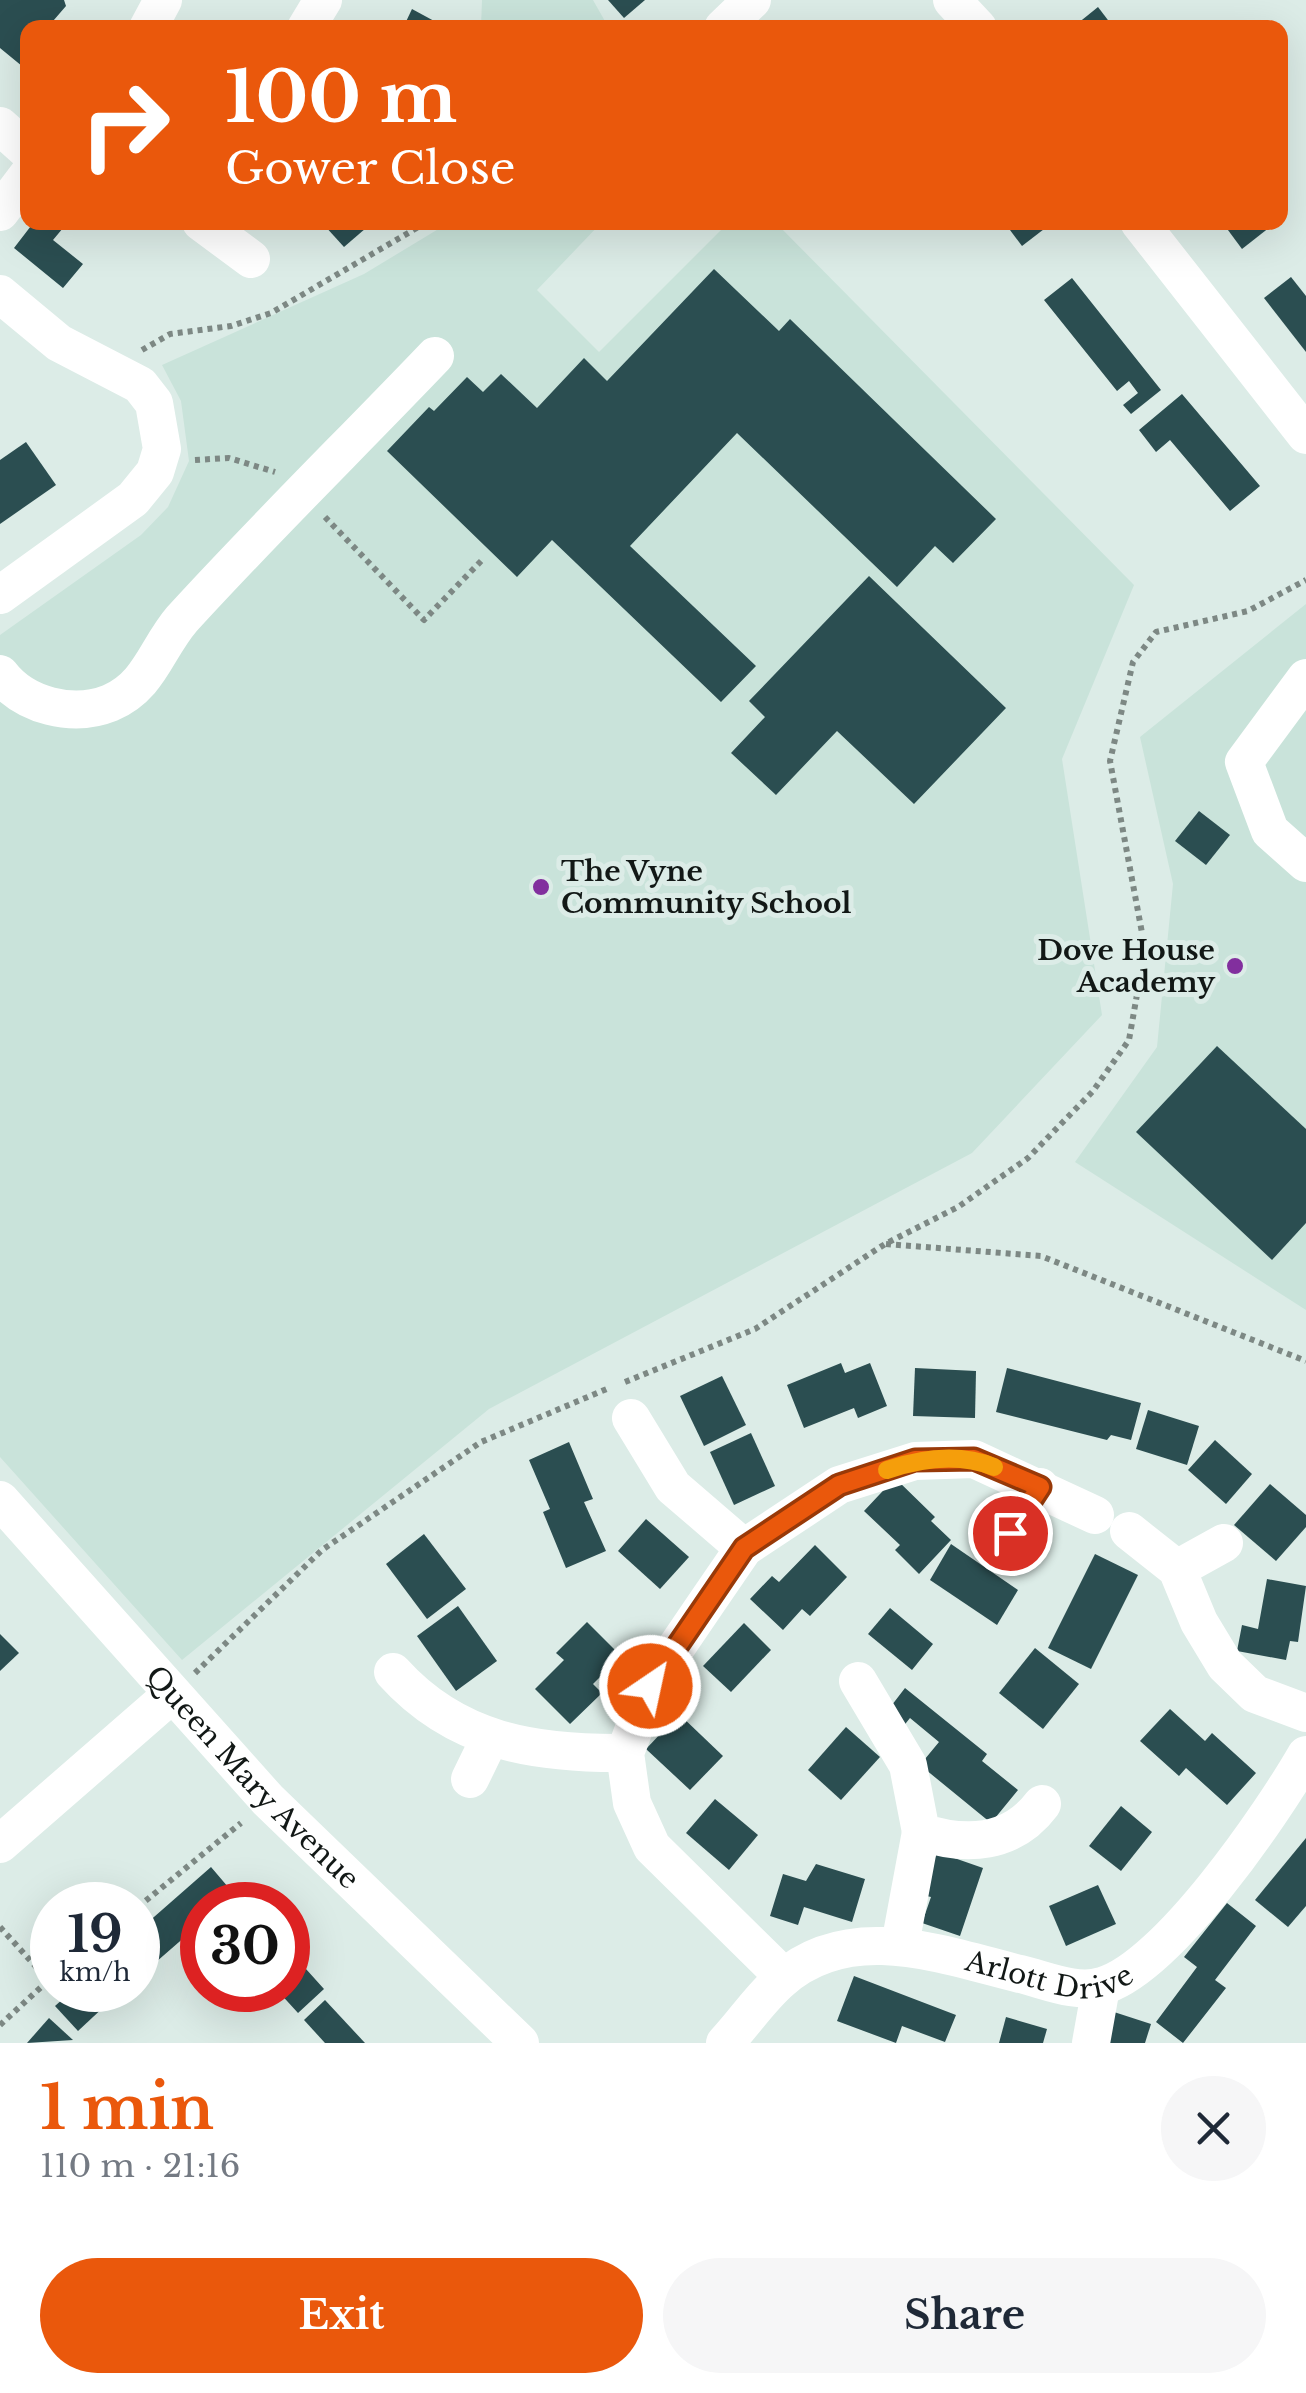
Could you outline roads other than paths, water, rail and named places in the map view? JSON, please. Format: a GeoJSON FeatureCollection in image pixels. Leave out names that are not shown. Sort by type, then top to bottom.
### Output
{"type":"FeatureCollection","features":[{"type":"Feature","properties":{"kind":"street"},"geometry":{"type":"LineString","coordinates":[[731,20],[752,0]]}},
{"type":"Feature","properties":{"kind":"street"},"geometry":{"type":"LineString","coordinates":[[952,0],[971,20]]}},
{"type":"Feature","properties":{"kind":"street"},"geometry":{"type":"LineString","coordinates":[[0,126],[20,144]]}},
{"type":"Feature","properties":{"kind":"street"},"geometry":{"type":"LineString","coordinates":[[0,212],[20,186]]}},
{"type":"Feature","properties":{"kind":"street"},"geometry":{"type":"LineString","coordinates":[[212,230],[251,259]]}},
{"type":"Feature","properties":{"kind":"street"},"geometry":{"type":"LineString","coordinates":[[1145,230],[1306,435]]}},
{"type":"Feature","properties":{"kind":"street"},"geometry":{"type":"LineString","coordinates":[[0,294],[59,342],[140,385],[154,403],[171,450],[133,499],[0,595]]}},
{"type":"Feature","properties":{"kind":"street"},"geometry":{"type":"LineString","coordinates":[[0,674],[40,705],[82,711],[110,703],[142,684],[179,623],[435,356]]}},
{"type":"Feature","properties":{"kind":"street"},"geometry":{"type":"LineString","coordinates":[[1306,678],[1244,762],[1270,831],[1306,864]]}},
{"type":"Feature","properties":{"kind":"street"},"geometry":{"type":"LineString","coordinates":[[630,1418],[672,1488],[744,1548]]}},
{"type":"Feature","properties":{"kind":"street"},"geometry":{"type":"LineString","coordinates":[[784,1977],[652,1847],[632,1802],[625,1753],[650,1686],[744,1548],[839,1485],[915,1460],[974,1459],[1040,1487],[1112,1523],[1177,1569],[1200,1622],[1226,1665],[1256,1694],[1306,1713]]}},
{"type":"Feature","properties":{"kind":"street"},"geometry":{"type":"LineString","coordinates":[[1010,1533],[1040,1487]]}},
{"type":"Feature","properties":{"kind":"street","name":"Queen Mary Avenue"},"geometry":{"type":"LineString","coordinates":[[0,1500],[181,1686],[268,1800],[520,2043]]}},
{"type":"Feature","properties":{"kind":"street"},"geometry":{"type":"LineString","coordinates":[[1177,1569],[1224,1542]]}},
{"type":"Feature","properties":{"kind":"street"},"geometry":{"type":"LineString","coordinates":[[393,1672],[419,1701],[490,1738],[557,1754],[625,1753]]}},
{"type":"Feature","properties":{"kind":"street"},"geometry":{"type":"LineString","coordinates":[[858,1681],[908,1765],[921,1832],[900,1945]]}},
{"type":"Feature","properties":{"kind":"street"},"geometry":{"type":"LineString","coordinates":[[0,1844],[181,1686]]}},
{"type":"Feature","properties":{"kind":"street"},"geometry":{"type":"LineString","coordinates":[[470,1779],[490,1738]]}},
{"type":"Feature","properties":{"kind":"street","name":"Arlott Drive"},"geometry":{"type":"LineString","coordinates":[[726,2043],[784,1977],[832,1952],[900,1945],[1082,1989],[1101,1987],[1124,1977],[1166,1942],[1275,1808],[1306,1756]]}},
{"type":"Feature","properties":{"kind":"street"},"geometry":{"type":"LineString","coordinates":[[921,1832],[968,1841],[1010,1834],[1028,1822],[1042,1804]]}},
{"type":"Feature","properties":{"kind":"street"},"geometry":{"type":"LineString","coordinates":[[1091,2043],[1101,1987]]}},
{"type":"Feature","properties":{"kind":"place","name":"The Vyne Community School"},"geometry":{"type":"Point","coordinates":[541,887]}},
{"type":"Feature","properties":{"kind":"place","name":"Dove House Academy"},"geometry":{"type":"Point","coordinates":[1235,966]}}]}
